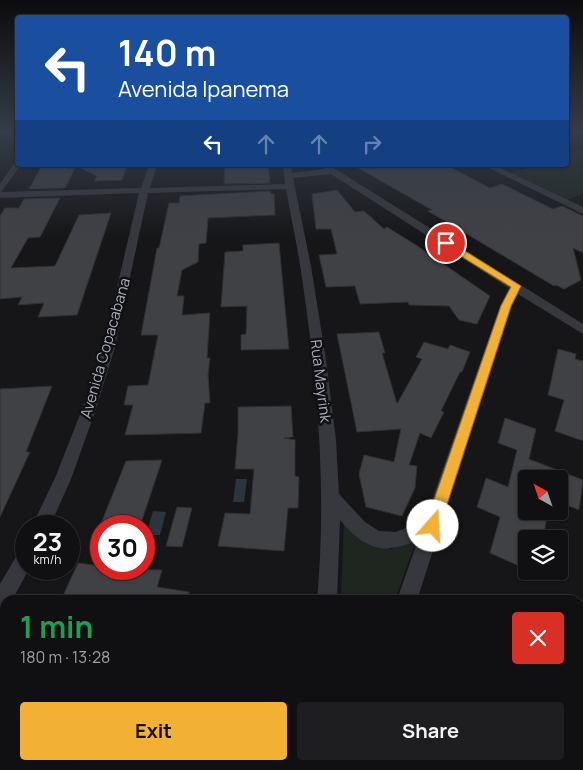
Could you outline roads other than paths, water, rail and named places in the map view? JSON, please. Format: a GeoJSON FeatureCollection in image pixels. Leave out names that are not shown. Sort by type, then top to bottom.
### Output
{"type":"FeatureCollection","features":[{"type":"Feature","properties":{"kind":"street"},"geometry":{"type":"LineString","coordinates":[[0,190],[15,168]]}},
{"type":"Feature","properties":{"kind":"street","name":"Avenida Copacabana"},"geometry":{"type":"LineString","coordinates":[[46,515],[63,479],[94,393],[124,286],[138,214],[152,168]]}},
{"type":"Feature","properties":{"kind":"street"},"geometry":{"type":"LineString","coordinates":[[0,195],[146,192],[288,176],[328,168],[583,330]]}},
{"type":"Feature","properties":{"kind":"street"},"geometry":{"type":"LineString","coordinates":[[493,168],[583,211]]}},
{"type":"Feature","properties":{"kind":"street","name":"Rua Mayrink"},"geometry":{"type":"LineString","coordinates":[[288,176],[308,282],[327,421],[331,497],[327,595]]}},
{"type":"Feature","properties":{"kind":"street"},"geometry":{"type":"LineString","coordinates":[[409,595],[506,306],[516,286]]}},
{"type":"Feature","properties":{"kind":"street"},"geometry":{"type":"LineString","coordinates":[[331,497],[367,535],[380,540],[394,541],[433,526]]}},
{"type":"Feature","properties":{"kind":"street"},"geometry":{"type":"LineString","coordinates":[[4,595],[15,576]]}}]}
